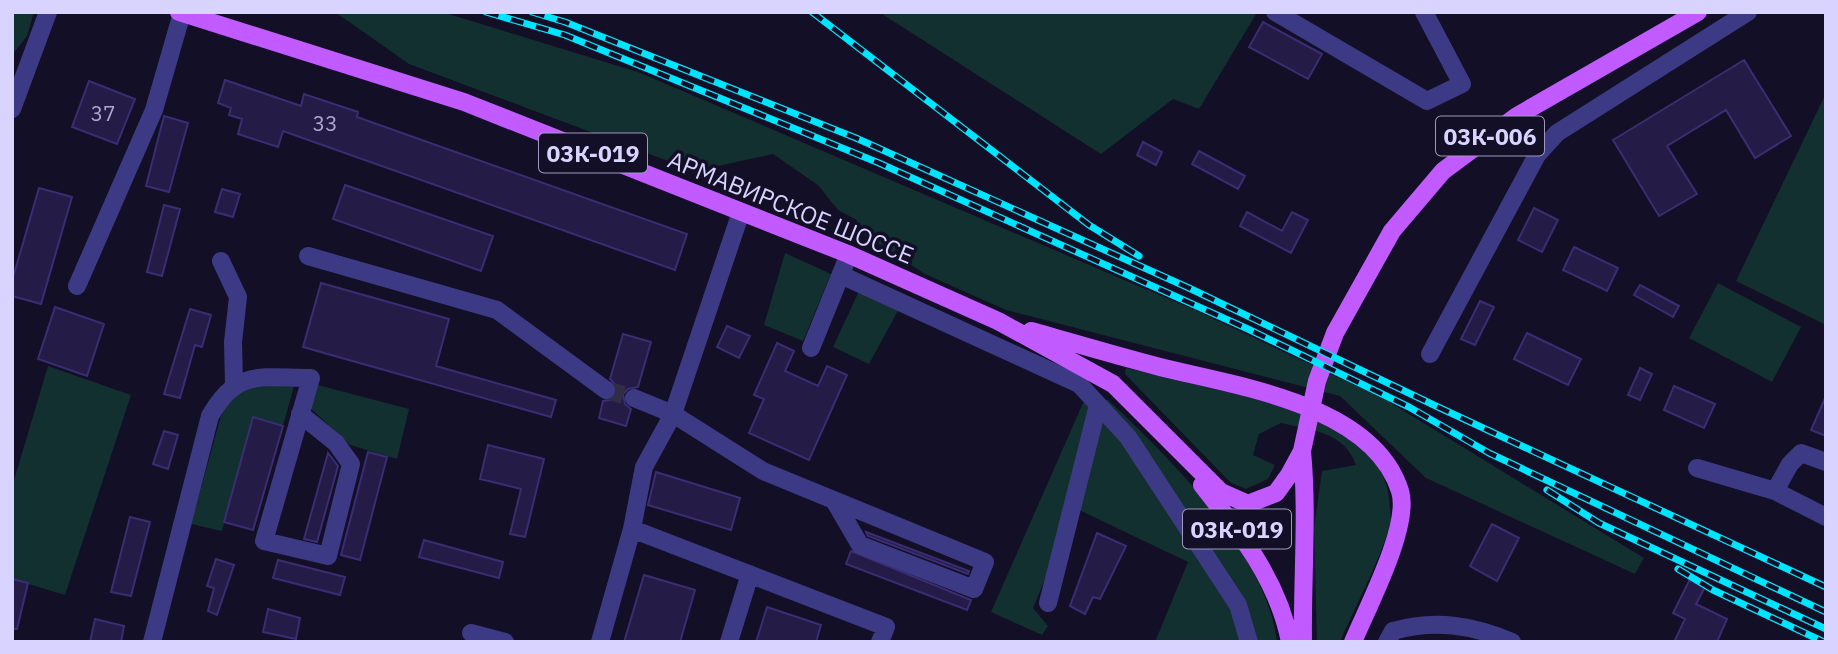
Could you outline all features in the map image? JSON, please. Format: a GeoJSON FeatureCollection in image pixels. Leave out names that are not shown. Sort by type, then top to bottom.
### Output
{"type":"FeatureCollection","features":[{"type":"Feature","properties":{"kind":"main road","name":"03К-006"},"geometry":{"type":"LineString","coordinates":[[1303,642],[1302,451],[1317,381],[1335,333],[1392,232],[1443,171],[1517,116],[1699,12]]}},
{"type":"Feature","properties":{"kind":"main road","name":"АРМАВИРСКОЕ ШОССЕ"},"geometry":{"type":"LineString","coordinates":[[181,13],[464,102],[848,254],[998,321],[1113,384],[1159,430]]}},
{"type":"Feature","properties":{"kind":"main road"},"geometry":{"type":"LineString","coordinates":[[998,321],[1124,358],[1291,400],[1346,425],[1382,456],[1401,493],[1399,533],[1353,642]]}},
{"type":"Feature","properties":{"kind":"main road"},"geometry":{"type":"LineString","coordinates":[[1159,430],[1221,492],[1248,503],[1276,493],[1302,451]]}},
{"type":"Feature","properties":{"kind":"main road","name":"03К-019"},"geometry":{"type":"LineString","coordinates":[[1159,430],[1243,537],[1272,584],[1290,642]]}},
{"type":"Feature","properties":{"kind":"street"},"geometry":{"type":"LineString","coordinates":[[12,109],[17,76],[48,12]]}},
{"type":"Feature","properties":{"kind":"street"},"geometry":{"type":"LineString","coordinates":[[1275,12],[1427,101],[1462,84],[1424,12]]}},
{"type":"Feature","properties":{"kind":"street"},"geometry":{"type":"LineString","coordinates":[[1430,354],[1537,155],[1557,133],[1748,12]]}},
{"type":"Feature","properties":{"kind":"street"},"geometry":{"type":"LineString","coordinates":[[77,286],[154,110],[181,13]]}},
{"type":"Feature","properties":{"kind":"street"},"geometry":{"type":"LineString","coordinates":[[600,642],[632,529],[644,467],[673,414],[741,212]]}},
{"type":"Feature","properties":{"kind":"street"},"geometry":{"type":"LineString","coordinates":[[811,348],[848,254]]}},
{"type":"Feature","properties":{"kind":"street"},"geometry":{"type":"LineString","coordinates":[[308,256],[497,310],[606,390]]}},
{"type":"Feature","properties":{"kind":"street"},"geometry":{"type":"LineString","coordinates":[[221,261],[238,297],[233,342],[234,384]]}},
{"type":"Feature","properties":{"kind":"street"},"geometry":{"type":"LineString","coordinates":[[841,275],[1079,384],[1128,437],[1238,605],[1249,642]]}},
{"type":"Feature","properties":{"kind":"street"},"geometry":{"type":"LineString","coordinates":[[152,642],[210,415],[221,396],[234,384],[256,378],[311,378],[300,414],[264,541],[328,556],[351,464],[336,443],[300,414]]}},
{"type":"Feature","properties":{"kind":"street"},"geometry":{"type":"LineString","coordinates":[[634,398],[673,414],[763,471],[985,562],[974,589],[860,545],[835,502]]}},
{"type":"Feature","properties":{"kind":"street"},"geometry":{"type":"LineString","coordinates":[[1048,603],[1098,405]]}},
{"type":"Feature","properties":{"kind":"street"},"geometry":{"type":"LineString","coordinates":[[1775,491],[1790,464],[1801,453],[1826,462]]}},
{"type":"Feature","properties":{"kind":"street"},"geometry":{"type":"LineString","coordinates":[[1697,468],[1775,491],[1826,517]]}},
{"type":"Feature","properties":{"kind":"street"},"geometry":{"type":"LineString","coordinates":[[632,529],[886,626],[880,642]]}},
{"type":"Feature","properties":{"kind":"street"},"geometry":{"type":"LineString","coordinates":[[729,642],[750,574]]}},
{"type":"Feature","properties":{"kind":"street"},"geometry":{"type":"LineString","coordinates":[[1390,636],[1419,624],[1449,623],[1512,642]]}},
{"type":"Feature","properties":{"kind":"street"},"geometry":{"type":"LineString","coordinates":[[471,633],[505,642]]}},
{"type":"Feature","properties":{"kind":"green space"},"geometry":{"type":"Polygon","coordinates":[[[12,12],[34,12],[27,36],[12,55],[12,12]]]}},
{"type":"Feature","properties":{"kind":"green space"},"geometry":{"type":"Polygon","coordinates":[[[335,12],[442,12],[638,72],[1197,311],[1386,400],[1644,558],[1635,574],[1426,478],[1340,396],[1006,310],[925,274],[856,229],[857,220],[838,210],[818,185],[773,154],[695,171],[409,64],[335,12]]]}},
{"type":"Feature","properties":{"kind":"green space"},"geometry":{"type":"Polygon","coordinates":[[[879,12],[1256,14],[1199,109],[1173,99],[1101,154],[879,12]]]}},
{"type":"Feature","properties":{"kind":"green space"},"geometry":{"type":"Polygon","coordinates":[[[1826,93],[1826,320],[1824,324],[1736,281],[1826,93]]]}},
{"type":"Feature","properties":{"kind":"green space"},"geometry":{"type":"Polygon","coordinates":[[[785,253],[831,274],[803,341],[764,325],[785,253]]]}},
{"type":"Feature","properties":{"kind":"green space"},"geometry":{"type":"Polygon","coordinates":[[[1718,283],[1801,327],[1772,382],[1689,338],[1718,283]]]}},
{"type":"Feature","properties":{"kind":"green space"},"geometry":{"type":"Polygon","coordinates":[[[860,289],[900,307],[869,364],[833,347],[860,289]]]}},
{"type":"Feature","properties":{"kind":"green space"},"geometry":{"type":"Polygon","coordinates":[[[48,366],[131,395],[65,595],[12,579],[12,487],[48,366]]]}},
{"type":"Feature","properties":{"kind":"green space"},"geometry":{"type":"Polygon","coordinates":[[[1126,368],[1280,405],[1320,421],[1354,441],[1378,466],[1389,497],[1390,524],[1340,642],[1317,642],[1314,528],[1322,471],[1356,465],[1351,454],[1326,434],[1281,423],[1259,434],[1253,455],[1275,465],[1268,479],[1246,489],[1231,483],[1125,374],[1126,368]]]}},
{"type":"Feature","properties":{"kind":"green space"},"geometry":{"type":"Polygon","coordinates":[[[259,384],[294,386],[283,426],[253,418],[222,531],[191,524],[224,405],[240,389],[259,384]]]}},
{"type":"Feature","properties":{"kind":"green space"},"geometry":{"type":"Polygon","coordinates":[[[314,384],[409,409],[397,459],[350,445],[307,405],[314,384]]]}},
{"type":"Feature","properties":{"kind":"green space"},"geometry":{"type":"Polygon","coordinates":[[[1108,400],[1186,479],[1235,542],[1255,575],[1269,609],[1277,642],[1155,642],[1188,562],[1075,508],[1033,608],[1048,626],[1042,635],[991,612],[1083,403],[1108,400]]]}},
{"type":"Feature","properties":{"kind":"building"},"geometry":{"type":"Polygon","coordinates":[[[1263,22],[1322,54],[1308,79],[1249,47],[1263,22]]]}},
{"type":"Feature","properties":{"kind":"building"},"geometry":{"type":"Polygon","coordinates":[[[1744,60],[1791,136],[1755,158],[1726,110],[1667,146],[1697,194],[1659,216],[1613,140],[1744,60]]]}},
{"type":"Feature","properties":{"kind":"building"},"geometry":{"type":"Polygon","coordinates":[[[225,80],[301,106],[304,94],[358,112],[357,117],[687,234],[675,270],[283,131],[278,147],[238,134],[242,119],[229,115],[231,108],[218,103],[225,80]]]}},
{"type":"Feature","properties":{"kind":"building"},"geometry":{"type":"Polygon","coordinates":[[[89,81],[135,99],[117,144],[72,127],[89,81]]]}},
{"type":"Feature","properties":{"kind":"building"},"geometry":{"type":"Polygon","coordinates":[[[164,116],[188,123],[169,192],[146,186],[164,116]]]}},
{"type":"Feature","properties":{"kind":"building"},"geometry":{"type":"Polygon","coordinates":[[[1143,142],[1162,152],[1156,165],[1137,155],[1143,142]]]}},
{"type":"Feature","properties":{"kind":"building"},"geometry":{"type":"Polygon","coordinates":[[[1199,151],[1245,176],[1238,189],[1192,164],[1199,151]]]}},
{"type":"Feature","properties":{"kind":"building"},"geometry":{"type":"Polygon","coordinates":[[[345,185],[493,236],[481,271],[333,219],[345,185]]]}},
{"type":"Feature","properties":{"kind":"building"},"geometry":{"type":"Polygon","coordinates":[[[39,188],[72,197],[41,304],[12,296],[12,281],[39,188]]]}},
{"type":"Feature","properties":{"kind":"building"},"geometry":{"type":"Polygon","coordinates":[[[222,189],[240,194],[233,217],[215,212],[222,189]]]}},
{"type":"Feature","properties":{"kind":"building"},"geometry":{"type":"Polygon","coordinates":[[[164,205],[180,209],[162,276],[147,272],[164,205]]]}},
{"type":"Feature","properties":{"kind":"building"},"geometry":{"type":"Polygon","coordinates":[[[1534,208],[1558,220],[1542,252],[1518,240],[1534,208]]]}},
{"type":"Feature","properties":{"kind":"building"},"geometry":{"type":"Polygon","coordinates":[[[1247,212],[1282,231],[1292,212],[1308,220],[1291,253],[1240,226],[1247,212]]]}},
{"type":"Feature","properties":{"kind":"building"},"geometry":{"type":"Polygon","coordinates":[[[1574,247],[1618,268],[1607,291],[1563,270],[1574,247]]]}},
{"type":"Feature","properties":{"kind":"building"},"geometry":{"type":"Polygon","coordinates":[[[321,283],[449,319],[436,366],[556,400],[551,417],[303,347],[321,283]]]}},
{"type":"Feature","properties":{"kind":"building"},"geometry":{"type":"Polygon","coordinates":[[[1640,285],[1679,306],[1673,317],[1634,295],[1640,285]]]}},
{"type":"Feature","properties":{"kind":"building"},"geometry":{"type":"Polygon","coordinates":[[[1480,301],[1494,307],[1475,345],[1461,339],[1480,301]]]}},
{"type":"Feature","properties":{"kind":"building"},"geometry":{"type":"Polygon","coordinates":[[[55,307],[104,324],[87,376],[38,359],[55,307]]]}},
{"type":"Feature","properties":{"kind":"building"},"geometry":{"type":"Polygon","coordinates":[[[190,309],[211,315],[202,347],[195,345],[180,398],[164,394],[190,309]]]}},
{"type":"Feature","properties":{"kind":"building"},"geometry":{"type":"Polygon","coordinates":[[[727,326],[750,336],[739,358],[717,347],[727,326]]]}},
{"type":"Feature","properties":{"kind":"building"},"geometry":{"type":"Polygon","coordinates":[[[1527,333],[1581,359],[1568,385],[1514,359],[1527,333]]]}},
{"type":"Feature","properties":{"kind":"building"},"geometry":{"type":"Polygon","coordinates":[[[623,334],[651,342],[638,387],[628,389],[623,394],[625,404],[631,409],[626,426],[599,418],[603,401],[611,400],[617,392],[616,385],[610,379],[623,334]]]}},
{"type":"Feature","properties":{"kind":"building"},"geometry":{"type":"Polygon","coordinates":[[[777,343],[794,351],[785,371],[818,386],[827,366],[847,375],[809,460],[749,433],[764,399],[754,395],[777,343]]]}},
{"type":"Feature","properties":{"kind":"building"},"geometry":{"type":"Polygon","coordinates":[[[1640,368],[1652,374],[1640,400],[1628,395],[1640,368]]]}},
{"type":"Feature","properties":{"kind":"building"},"geometry":{"type":"Polygon","coordinates":[[[1674,386],[1715,404],[1704,428],[1664,410],[1674,386]]]}},
{"type":"Feature","properties":{"kind":"building"},"geometry":{"type":"Polygon","coordinates":[[[1826,396],[1826,436],[1811,430],[1826,396]]]}},
{"type":"Feature","properties":{"kind":"building"},"geometry":{"type":"Polygon","coordinates":[[[253,417],[283,426],[253,530],[224,522],[253,417]]]}},
{"type":"Feature","properties":{"kind":"building"},"geometry":{"type":"Polygon","coordinates":[[[164,431],[178,435],[168,469],[153,464],[164,431]]]}},
{"type":"Feature","properties":{"kind":"building"},"geometry":{"type":"Polygon","coordinates":[[[488,445],[544,459],[525,537],[510,534],[521,489],[480,479],[488,445]]]}},
{"type":"Feature","properties":{"kind":"building"},"geometry":{"type":"Polygon","coordinates":[[[368,452],[387,457],[360,560],[341,555],[368,452]]]}},
{"type":"Feature","properties":{"kind":"building"},"geometry":{"type":"Polygon","coordinates":[[[328,453],[338,466],[317,542],[304,539],[328,453]]]}},
{"type":"Feature","properties":{"kind":"building"},"geometry":{"type":"Polygon","coordinates":[[[656,472],[740,498],[731,530],[648,505],[656,472]]]}},
{"type":"Feature","properties":{"kind":"building"},"geometry":{"type":"Polygon","coordinates":[[[130,517],[150,522],[131,596],[111,592],[130,517]]]}},
{"type":"Feature","properties":{"kind":"building"},"geometry":{"type":"Polygon","coordinates":[[[1492,524],[1519,538],[1497,581],[1470,566],[1492,524]]]}},
{"type":"Feature","properties":{"kind":"building"},"geometry":{"type":"Polygon","coordinates":[[[866,532],[969,571],[968,574],[868,536],[866,532]]]}},
{"type":"Feature","properties":{"kind":"building"},"geometry":{"type":"Polygon","coordinates":[[[1097,533],[1126,546],[1100,599],[1093,597],[1085,614],[1070,606],[1097,533]]]}},
{"type":"Feature","properties":{"kind":"building"},"geometry":{"type":"Polygon","coordinates":[[[424,540],[503,562],[499,578],[419,557],[424,540]]]}},
{"type":"Feature","properties":{"kind":"building"},"geometry":{"type":"Polygon","coordinates":[[[851,551],[971,600],[967,610],[846,564],[851,551]]]}},
{"type":"Feature","properties":{"kind":"building"},"geometry":{"type":"Polygon","coordinates":[[[216,559],[234,565],[217,615],[208,611],[214,588],[207,586],[216,559]]]}},
{"type":"Feature","properties":{"kind":"building"},"geometry":{"type":"Polygon","coordinates":[[[278,560],[345,577],[340,595],[273,578],[278,560]]]}},
{"type":"Feature","properties":{"kind":"building"},"geometry":{"type":"Polygon","coordinates":[[[644,575],[695,590],[680,642],[624,642],[644,575]]]}},
{"type":"Feature","properties":{"kind":"building"},"geometry":{"type":"Polygon","coordinates":[[[12,579],[28,583],[17,629],[12,629],[12,579]]]}},
{"type":"Feature","properties":{"kind":"building"},"geometry":{"type":"Polygon","coordinates":[[[1690,579],[1705,587],[1696,604],[1727,619],[1717,642],[1674,642],[1685,619],[1673,613],[1690,579]]]}},
{"type":"Feature","properties":{"kind":"building"},"geometry":{"type":"Polygon","coordinates":[[[767,607],[821,625],[816,642],[756,642],[767,607]]]}},
{"type":"Feature","properties":{"kind":"building"},"geometry":{"type":"Polygon","coordinates":[[[268,609],[300,618],[296,639],[263,632],[268,609]]]}},
{"type":"Feature","properties":{"kind":"building"},"geometry":{"type":"Polygon","coordinates":[[[95,619],[124,626],[121,642],[90,642],[95,619]]]}},
{"type":"Feature","properties":{"kind":"tunnel"},"geometry":{"type":"LineString","coordinates":[[606,390],[634,398]]}},
{"type":"Feature","properties":{"kind":"railway"},"geometry":{"type":"LineString","coordinates":[[486,12],[565,35],[879,163],[1248,329],[1409,407],[1489,453],[1826,612]]}},
{"type":"Feature","properties":{"kind":"railway"},"geometry":{"type":"LineString","coordinates":[[532,12],[565,22],[856,138],[1189,288],[1826,587]]}},
{"type":"Feature","properties":{"kind":"railway"},"geometry":{"type":"LineString","coordinates":[[812,12],[1089,225],[1139,256]]}},
{"type":"Feature","properties":{"kind":"railway"},"geometry":{"type":"LineString","coordinates":[[1547,490],[1599,523],[1826,629]]}},
{"type":"Feature","properties":{"kind":"railway"},"geometry":{"type":"LineString","coordinates":[[1678,569],[1713,590],[1824,642]]}}]}
